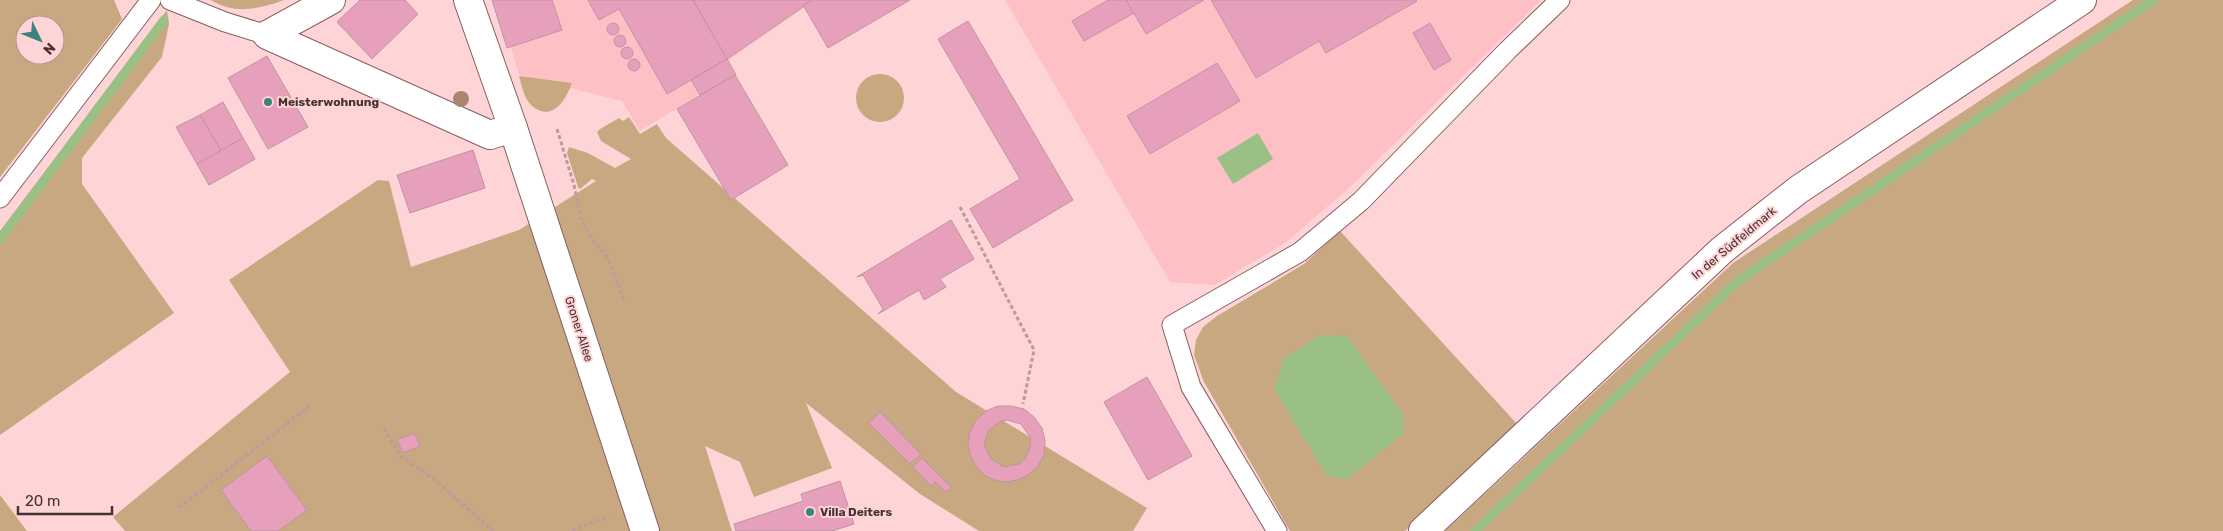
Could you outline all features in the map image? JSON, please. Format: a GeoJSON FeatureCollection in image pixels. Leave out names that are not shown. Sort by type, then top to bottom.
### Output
{"type":"FeatureCollection","features":[{"type":"Feature","properties":{"kind":"street"},"geometry":{"type":"LineString","coordinates":[[266,35],[331,0]]}},
{"type":"Feature","properties":{"kind":"street","name":"Groner Allee"},"geometry":{"type":"LineString","coordinates":[[468,0],[513,128],[645,531]]}},
{"type":"Feature","properties":{"kind":"street","name":"In der Südfeldmark"},"geometry":{"type":"LineString","coordinates":[[1423,531],[1722,250],[1798,190],[2082,0]]}},
{"type":"Feature","properties":{"kind":"street"},"geometry":{"type":"LineString","coordinates":[[266,35],[490,135],[513,128]]}},
{"type":"Feature","properties":{"kind":"lane"},"geometry":{"type":"LineString","coordinates":[[0,198],[151,0]]}},
{"type":"Feature","properties":{"kind":"lane"},"geometry":{"type":"LineString","coordinates":[[170,0],[266,35]]}},
{"type":"Feature","properties":{"kind":"lane"},"geometry":{"type":"LineString","coordinates":[[1276,531],[1191,387],[1172,325],[1300,252],[1361,201],[1508,50],[1560,0]]}},
{"type":"Feature","properties":{"kind":"path"},"geometry":{"type":"LineString","coordinates":[[557,129],[574,185],[580,216],[588,233],[608,258],[624,300]]}},
{"type":"Feature","properties":{"kind":"path"},"geometry":{"type":"LineString","coordinates":[[960,207],[1034,350],[1023,404]]}},
{"type":"Feature","properties":{"kind":"path"},"geometry":{"type":"LineString","coordinates":[[179,508],[311,405]]}},
{"type":"Feature","properties":{"kind":"path"},"geometry":{"type":"LineString","coordinates":[[384,428],[401,457],[433,478],[493,531]]}},
{"type":"Feature","properties":{"kind":"path"},"geometry":{"type":"LineString","coordinates":[[572,531],[608,517],[631,488]]}},
{"type":"Feature","properties":{"kind":"shaded area"},"geometry":{"type":"Polygon","coordinates":[[[0,0],[114,0],[122,19],[0,177],[0,0]]]}},
{"type":"Feature","properties":{"kind":"shaded area"},"geometry":{"type":"Polygon","coordinates":[[[211,0],[284,0],[256,8],[238,9],[220,5],[211,0]]]}},
{"type":"Feature","properties":{"kind":"shaded area"},"geometry":{"type":"Polygon","coordinates":[[[492,0],[833,0],[808,5],[729,60],[733,74],[640,131],[622,101],[519,75],[509,41],[492,0]]]}},
{"type":"Feature","properties":{"kind":"shaded area"},"geometry":{"type":"Polygon","coordinates":[[[1005,0],[1541,0],[1350,187],[1285,243],[1215,285],[1170,282],[1005,0]]]}},
{"type":"Feature","properties":{"kind":"shaded area"},"geometry":{"type":"Polygon","coordinates":[[[2133,0],[2223,0],[2223,531],[1445,531],[1733,263],[2133,0]]]}},
{"type":"Feature","properties":{"kind":"shaded area"},"geometry":{"type":"Polygon","coordinates":[[[167,10],[169,24],[162,57],[82,158],[82,184],[174,313],[0,435],[0,231],[167,10]]]}},
{"type":"Feature","properties":{"kind":"shaded area"},"geometry":{"type":"Polygon","coordinates":[[[875,74],[885,74],[897,81],[904,93],[904,103],[897,115],[885,122],[875,122],[867,118],[860,111],[856,103],[856,93],[860,85],[867,78],[875,74]]]}},
{"type":"Feature","properties":{"kind":"shaded area"},"geometry":{"type":"Polygon","coordinates":[[[519,76],[572,83],[558,107],[546,112],[540,111],[529,103],[519,76]]]}},
{"type":"Feature","properties":{"kind":"shaded area"},"geometry":{"type":"Polygon","coordinates":[[[629,117],[640,134],[657,124],[666,138],[956,392],[1147,508],[1133,531],[979,531],[920,494],[806,403],[832,468],[754,497],[740,462],[705,446],[732,531],[125,531],[113,517],[290,372],[229,280],[378,180],[389,181],[411,267],[519,230],[596,181],[592,179],[580,189],[578,187],[567,153],[569,147],[588,153],[615,168],[631,159],[601,141],[597,132],[619,118],[623,121],[629,117]]]}},
{"type":"Feature","properties":{"kind":"shaded area"},"geometry":{"type":"Polygon","coordinates":[[[1258,133],[1273,159],[1233,184],[1217,158],[1258,133]]]}},
{"type":"Feature","properties":{"kind":"shaded area"},"geometry":{"type":"Polygon","coordinates":[[[1340,231],[1518,425],[1405,531],[1290,531],[1204,382],[1194,355],[1196,340],[1203,327],[1217,316],[1304,264],[1340,231]]]}},
{"type":"Feature","properties":{"kind":"shaded area"},"geometry":{"type":"Polygon","coordinates":[[[1321,335],[1347,336],[1403,414],[1403,434],[1347,479],[1327,476],[1274,389],[1285,357],[1321,335]]]}},
{"type":"Feature","properties":{"kind":"shaded area"},"geometry":{"type":"Polygon","coordinates":[[[0,495],[27,531],[0,531],[0,495]]]}},
{"type":"Feature","properties":{"kind":"building"},"geometry":{"type":"Polygon","coordinates":[[[360,0],[405,0],[418,14],[372,59],[337,22],[360,0]]]}},
{"type":"Feature","properties":{"kind":"building"},"geometry":{"type":"Polygon","coordinates":[[[492,0],[552,0],[562,30],[507,48],[492,0]]]}},
{"type":"Feature","properties":{"kind":"building"},"geometry":{"type":"Polygon","coordinates":[[[588,0],[693,0],[727,59],[667,94],[619,9],[599,20],[588,0]]]}},
{"type":"Feature","properties":{"kind":"building"},"geometry":{"type":"Polygon","coordinates":[[[693,0],[813,0],[727,59],[693,0]]]}},
{"type":"Feature","properties":{"kind":"building"},"geometry":{"type":"Polygon","coordinates":[[[813,0],[910,0],[828,48],[803,5],[813,0]]]}},
{"type":"Feature","properties":{"kind":"building"},"geometry":{"type":"Polygon","coordinates":[[[1108,0],[1126,0],[1134,13],[1084,41],[1072,21],[1108,0]]]}},
{"type":"Feature","properties":{"kind":"building"},"geometry":{"type":"Polygon","coordinates":[[[1126,0],[1204,0],[1146,34],[1126,0]]]}},
{"type":"Feature","properties":{"kind":"building"},"geometry":{"type":"Polygon","coordinates":[[[1211,0],[1417,1],[1326,53],[1319,41],[1256,78],[1211,0]]]}},
{"type":"Feature","properties":{"kind":"building"},"geometry":{"type":"Polygon","coordinates":[[[968,21],[1073,200],[993,248],[970,209],[1020,179],[938,39],[968,21]]]}},
{"type":"Feature","properties":{"kind":"building"},"geometry":{"type":"Polygon","coordinates":[[[615,23],[618,24],[618,34],[611,35],[608,34],[607,27],[608,24],[615,23]]]}},
{"type":"Feature","properties":{"kind":"building"},"geometry":{"type":"Polygon","coordinates":[[[1430,23],[1451,60],[1434,70],[1413,33],[1430,23]]]}},
{"type":"Feature","properties":{"kind":"building"},"geometry":{"type":"Polygon","coordinates":[[[618,35],[622,35],[626,41],[622,47],[618,47],[614,43],[614,39],[618,35]]]}},
{"type":"Feature","properties":{"kind":"building"},"geometry":{"type":"Polygon","coordinates":[[[629,47],[632,48],[632,58],[625,59],[622,58],[621,51],[622,48],[629,47]]]}},
{"type":"Feature","properties":{"kind":"building","name":"Meisterwohnung"},"geometry":{"type":"Polygon","coordinates":[[[267,56],[308,127],[268,149],[228,78],[267,56]]]}},
{"type":"Feature","properties":{"kind":"building"},"geometry":{"type":"Polygon","coordinates":[[[632,59],[636,59],[640,65],[636,71],[632,71],[628,67],[628,63],[632,59]]]}},
{"type":"Feature","properties":{"kind":"building"},"geometry":{"type":"Polygon","coordinates":[[[727,59],[736,75],[700,95],[691,80],[727,59]]]}},
{"type":"Feature","properties":{"kind":"building"},"geometry":{"type":"Polygon","coordinates":[[[1217,63],[1240,101],[1150,154],[1127,116],[1217,63]]]}},
{"type":"Feature","properties":{"kind":"building"},"geometry":{"type":"Polygon","coordinates":[[[735,75],[788,165],[731,200],[677,109],[735,75]]]}},
{"type":"Feature","properties":{"kind":"building"},"geometry":{"type":"Polygon","coordinates":[[[223,102],[243,138],[221,151],[200,115],[223,102]]]}},
{"type":"Feature","properties":{"kind":"building"},"geometry":{"type":"Polygon","coordinates":[[[200,115],[221,151],[197,164],[176,127],[200,115]]]}},
{"type":"Feature","properties":{"kind":"building"},"geometry":{"type":"Polygon","coordinates":[[[243,138],[255,159],[209,185],[197,164],[243,138]]]}},
{"type":"Feature","properties":{"kind":"building"},"geometry":{"type":"Polygon","coordinates":[[[473,150],[485,188],[410,213],[397,175],[473,150]]]}},
{"type":"Feature","properties":{"kind":"building"},"geometry":{"type":"Polygon","coordinates":[[[951,220],[974,259],[940,279],[946,287],[924,300],[919,290],[878,314],[883,309],[863,275],[857,277],[951,220]]]}},
{"type":"Feature","properties":{"kind":"building"},"geometry":{"type":"Polygon","coordinates":[[[1147,377],[1192,456],[1148,480],[1104,402],[1147,377]]]}},
{"type":"Feature","properties":{"kind":"building"},"geometry":{"type":"Polygon","coordinates":[[[998,406],[1024,409],[1034,417],[1042,428],[1045,441],[1044,454],[1038,466],[1028,475],[1018,480],[1006,482],[994,480],[984,475],[976,466],[970,455],[968,444],[970,432],[976,420],[986,411],[998,406]],[[1007,420],[999,422],[988,431],[984,445],[991,459],[1004,467],[1019,464],[1025,459],[1031,444],[1030,437],[1021,424],[1007,420]]]}},
{"type":"Feature","properties":{"kind":"building"},"geometry":{"type":"Polygon","coordinates":[[[880,412],[921,454],[910,464],[869,423],[880,412]]]}},
{"type":"Feature","properties":{"kind":"building"},"geometry":{"type":"Polygon","coordinates":[[[414,433],[420,446],[403,453],[397,440],[414,433]]]}},
{"type":"Feature","properties":{"kind":"building"},"geometry":{"type":"Polygon","coordinates":[[[267,456],[307,510],[278,531],[251,531],[221,490],[267,456]]]}},
{"type":"Feature","properties":{"kind":"building"},"geometry":{"type":"Polygon","coordinates":[[[922,458],[951,487],[946,492],[935,482],[931,486],[913,467],[922,458]]]}},
{"type":"Feature","properties":{"kind":"building","name":"Villa Deiters"},"geometry":{"type":"Polygon","coordinates":[[[840,481],[854,524],[832,531],[736,531],[734,524],[803,501],[801,494],[840,481]]]}},
{"type":"Feature","properties":{"kind":"waterway"},"geometry":{"type":"LineString","coordinates":[[1475,531],[1738,281],[2153,0]]}},
{"type":"Feature","properties":{"kind":"waterway"},"geometry":{"type":"LineString","coordinates":[[0,239],[164,20]]}},
{"type":"Feature","properties":{"kind":"place","name":"Meisterwohnung"},"geometry":{"type":"Point","coordinates":[268,102]}},
{"type":"Feature","properties":{"kind":"place","name":"Villa Deiters"},"geometry":{"type":"Point","coordinates":[810,512]}}]}
